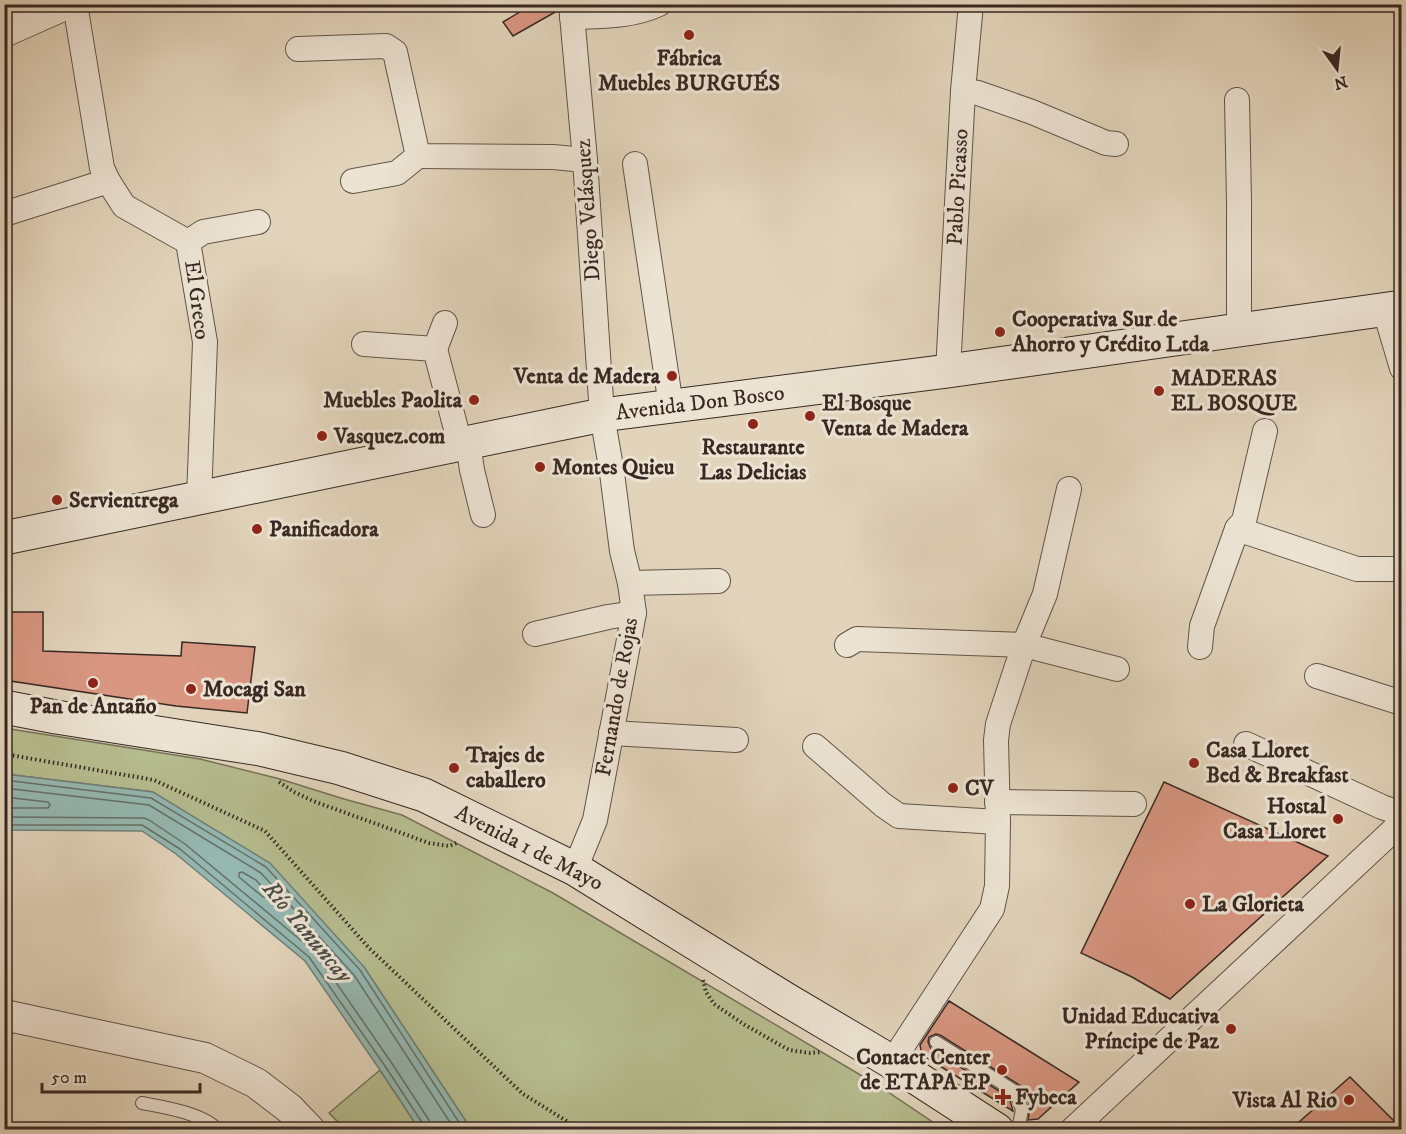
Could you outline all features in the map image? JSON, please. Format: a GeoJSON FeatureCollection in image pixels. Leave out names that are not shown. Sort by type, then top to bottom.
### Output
{"type":"FeatureCollection","features":[{"type":"Feature","properties":{"kind":"main road","name":"Avenida Don Bosco"},"geometry":{"type":"LineString","coordinates":[[4,538],[602,415],[1393,309]]}},
{"type":"Feature","properties":{"kind":"main road","name":"Avenida 1 de Mayo"},"geometry":{"type":"LineString","coordinates":[[4,707],[260,749],[340,768],[424,795],[575,868],[787,1000],[892,1062],[997,1130]]}},
{"type":"Feature","properties":{"kind":"street"},"geometry":{"type":"LineString","coordinates":[[4,32],[67,4]]}},
{"type":"Feature","properties":{"kind":"street","name":"El Greco"},"geometry":{"type":"LineString","coordinates":[[75,4],[102,168],[108,181],[124,206],[188,242],[205,342],[199,498]]}},
{"type":"Feature","properties":{"kind":"street"},"geometry":{"type":"LineString","coordinates":[[571,11],[619,16],[649,9],[659,4]]}},
{"type":"Feature","properties":{"kind":"street","name":"Pablo Picasso"},"geometry":{"type":"LineString","coordinates":[[948,370],[963,91],[971,4]]}},
{"type":"Feature","properties":{"kind":"street","name":"Diego Velásquez"},"geometry":{"type":"LineString","coordinates":[[571,11],[585,160],[602,415]]}},
{"type":"Feature","properties":{"kind":"street"},"geometry":{"type":"LineString","coordinates":[[298,49],[386,46],[395,52],[418,156]]}},
{"type":"Feature","properties":{"kind":"street"},"geometry":{"type":"LineString","coordinates":[[963,91],[978,93],[1032,112],[1106,143],[1116,144]]}},
{"type":"Feature","properties":{"kind":"street"},"geometry":{"type":"LineString","coordinates":[[1237,100],[1239,330]]}},
{"type":"Feature","properties":{"kind":"street"},"geometry":{"type":"LineString","coordinates":[[353,181],[397,173],[418,156],[553,157],[585,160]]}},
{"type":"Feature","properties":{"kind":"street"},"geometry":{"type":"LineString","coordinates":[[635,164],[670,406]]}},
{"type":"Feature","properties":{"kind":"street"},"geometry":{"type":"LineString","coordinates":[[4,214],[108,181]]}},
{"type":"Feature","properties":{"kind":"street"},"geometry":{"type":"LineString","coordinates":[[188,242],[203,232],[258,222]]}},
{"type":"Feature","properties":{"kind":"street"},"geometry":{"type":"LineString","coordinates":[[1393,309],[1401,368]]}},
{"type":"Feature","properties":{"kind":"street"},"geometry":{"type":"LineString","coordinates":[[445,323],[435,349],[472,470],[483,515]]}},
{"type":"Feature","properties":{"kind":"street"},"geometry":{"type":"LineString","coordinates":[[364,344],[435,349]]}},
{"type":"Feature","properties":{"kind":"street","name":"Fernando de Rojas"},"geometry":{"type":"LineString","coordinates":[[575,868],[595,820],[634,613],[622,551],[602,415]]}},
{"type":"Feature","properties":{"kind":"street"},"geometry":{"type":"LineString","coordinates":[[1200,647],[1202,626],[1237,529],[1244,521],[1265,431]]}},
{"type":"Feature","properties":{"kind":"street"},"geometry":{"type":"LineString","coordinates":[[892,1062],[992,909],[997,886],[996,740],[998,724],[1024,645],[1045,594],[1069,489]]}},
{"type":"Feature","properties":{"kind":"street"},"geometry":{"type":"LineString","coordinates":[[1237,529],[1357,568],[1401,568]]}},
{"type":"Feature","properties":{"kind":"street"},"geometry":{"type":"LineString","coordinates":[[630,583],[718,581]]}},
{"type":"Feature","properties":{"kind":"street"},"geometry":{"type":"LineString","coordinates":[[535,634],[634,613]]}},
{"type":"Feature","properties":{"kind":"street"},"geometry":{"type":"LineString","coordinates":[[847,645],[857,639],[1024,645],[1117,669]]}},
{"type":"Feature","properties":{"kind":"street"},"geometry":{"type":"LineString","coordinates":[[1317,676],[1401,703]]}},
{"type":"Feature","properties":{"kind":"street"},"geometry":{"type":"LineString","coordinates":[[611,733],[736,740]]}},
{"type":"Feature","properties":{"kind":"street"},"geometry":{"type":"LineString","coordinates":[[1246,744],[1401,814]]}},
{"type":"Feature","properties":{"kind":"street"},"geometry":{"type":"LineString","coordinates":[[815,746],[899,816],[1134,804]]}},
{"type":"Feature","properties":{"kind":"street"},"geometry":{"type":"LineString","coordinates":[[1072,1130],[1401,822]]}},
{"type":"Feature","properties":{"kind":"street"},"geometry":{"type":"LineString","coordinates":[[4,1015],[205,1058],[256,1083],[290,1109],[310,1130]]}},
{"type":"Feature","properties":{"kind":"lane"},"geometry":{"type":"LineString","coordinates":[[936,1042],[1016,1092],[1022,1110],[1018,1130]]}},
{"type":"Feature","properties":{"kind":"lane"},"geometry":{"type":"LineString","coordinates":[[142,1103],[181,1111],[212,1124],[218,1130]]}},
{"type":"Feature","properties":{"kind":"path"},"geometry":{"type":"LineString","coordinates":[[4,754],[154,780],[265,831],[369,948],[394,972],[523,1094],[581,1130]]}},
{"type":"Feature","properties":{"kind":"path"},"geometry":{"type":"LineString","coordinates":[[275,777],[287,788],[313,801],[429,843],[449,846],[465,839]]}},
{"type":"Feature","properties":{"kind":"path"},"geometry":{"type":"LineString","coordinates":[[701,975],[706,992],[714,1004],[746,1025],[789,1050],[810,1053],[827,1052]]}},
{"type":"Feature","properties":{"kind":"green space"},"geometry":{"type":"Polygon","coordinates":[[[4,728],[200,759],[280,779],[402,815],[553,893],[879,1086],[943,1129],[471,1129],[364,967],[153,792],[5,774],[4,728]]]}},
{"type":"Feature","properties":{"kind":"green space"},"geometry":{"type":"Polygon","coordinates":[[[380,1070],[419,1129],[345,1129],[329,1113],[380,1070]]]}},
{"type":"Feature","properties":{"kind":"water","name":"Río Yanuncay"},"geometry":{"type":"Polygon","coordinates":[[[5,774],[153,792],[270,863],[364,967],[471,1129],[419,1129],[305,961],[176,854],[142,831],[5,830],[5,774]]]}},
{"type":"Feature","properties":{"kind":"building"},"geometry":{"type":"Polygon","coordinates":[[[533,4],[557,4],[557,11],[513,36],[503,22],[533,4]]]}},
{"type":"Feature","properties":{"kind":"building"},"geometry":{"type":"Polygon","coordinates":[[[4,612],[43,612],[43,651],[181,656],[182,642],[255,647],[247,713],[176,706],[4,680],[4,612]]]}},
{"type":"Feature","properties":{"kind":"building","name":"La Glorieta"},"geometry":{"type":"Polygon","coordinates":[[[1164,782],[1328,856],[1170,999],[1132,977],[1081,953],[1164,782]]]}},
{"type":"Feature","properties":{"kind":"building","name":"Contact Center de ETAPA EP"},"geometry":{"type":"Polygon","coordinates":[[[949,1001],[1079,1082],[1038,1119],[1028,1120],[1030,1107],[1021,1086],[940,1035],[929,1037],[928,1042],[931,1049],[1009,1097],[1013,1111],[925,1057],[920,1045],[949,1001]]]}},
{"type":"Feature","properties":{"kind":"building","name":"Vista Al Rio"},"geometry":{"type":"Polygon","coordinates":[[[1350,1077],[1395,1122],[1387,1130],[1290,1130],[1350,1077]]]}},
{"type":"Feature","properties":{"kind":"place","name":"Fábrica Muebles BURGUÉS"},"geometry":{"type":"Point","coordinates":[689,35]}},
{"type":"Feature","properties":{"kind":"place","name":"Cooperativa Sur de Ahorro y Crédito Ltda"},"geometry":{"type":"Point","coordinates":[1000,332]}},
{"type":"Feature","properties":{"kind":"place","name":"Venta de Madera"},"geometry":{"type":"Point","coordinates":[672,376]}},
{"type":"Feature","properties":{"kind":"place","name":"MADERAS EL BOSQUE"},"geometry":{"type":"Point","coordinates":[1159,391]}},
{"type":"Feature","properties":{"kind":"place","name":"Muebles Paolita"},"geometry":{"type":"Point","coordinates":[474,400]}},
{"type":"Feature","properties":{"kind":"place","name":"El Bosque Venta de Madera"},"geometry":{"type":"Point","coordinates":[810,416]}},
{"type":"Feature","properties":{"kind":"place","name":"Restaurante Las Delicias"},"geometry":{"type":"Point","coordinates":[753,424]}},
{"type":"Feature","properties":{"kind":"place","name":"Vasquez.com"},"geometry":{"type":"Point","coordinates":[322,436]}},
{"type":"Feature","properties":{"kind":"place","name":"Montes Quieu"},"geometry":{"type":"Point","coordinates":[540,467]}},
{"type":"Feature","properties":{"kind":"place","name":"Servientrega"},"geometry":{"type":"Point","coordinates":[57,500]}},
{"type":"Feature","properties":{"kind":"place","name":"Panificadora"},"geometry":{"type":"Point","coordinates":[257,529]}},
{"type":"Feature","properties":{"kind":"place","name":"Pan de Antaño"},"geometry":{"type":"Point","coordinates":[93,683]}},
{"type":"Feature","properties":{"kind":"place","name":"Mocagi San"},"geometry":{"type":"Point","coordinates":[191,689]}},
{"type":"Feature","properties":{"kind":"place","name":"Casa Lloret Bed & Breakfast"},"geometry":{"type":"Point","coordinates":[1194,763]}},
{"type":"Feature","properties":{"kind":"place","name":"Trajes de caballero"},"geometry":{"type":"Point","coordinates":[454,768]}},
{"type":"Feature","properties":{"kind":"place","name":"CV"},"geometry":{"type":"Point","coordinates":[953,788]}},
{"type":"Feature","properties":{"kind":"place","name":"Hostal Casa Lloret"},"geometry":{"type":"Point","coordinates":[1338,819]}},
{"type":"Feature","properties":{"kind":"place","name":"La Glorieta"},"geometry":{"type":"Point","coordinates":[1190,904]}},
{"type":"Feature","properties":{"kind":"place","name":"Unidad Educativa Príncipe de Paz"},"geometry":{"type":"Point","coordinates":[1231,1029]}},
{"type":"Feature","properties":{"kind":"place","name":"Contact Center de ETAPA EP"},"geometry":{"type":"Point","coordinates":[1002,1070]}},
{"type":"Feature","properties":{"kind":"place","name":"Fybeca"},"geometry":{"type":"Point","coordinates":[1003,1097]}},
{"type":"Feature","properties":{"kind":"place","name":"Vista Al Rio"},"geometry":{"type":"Point","coordinates":[1349,1100]}}]}
